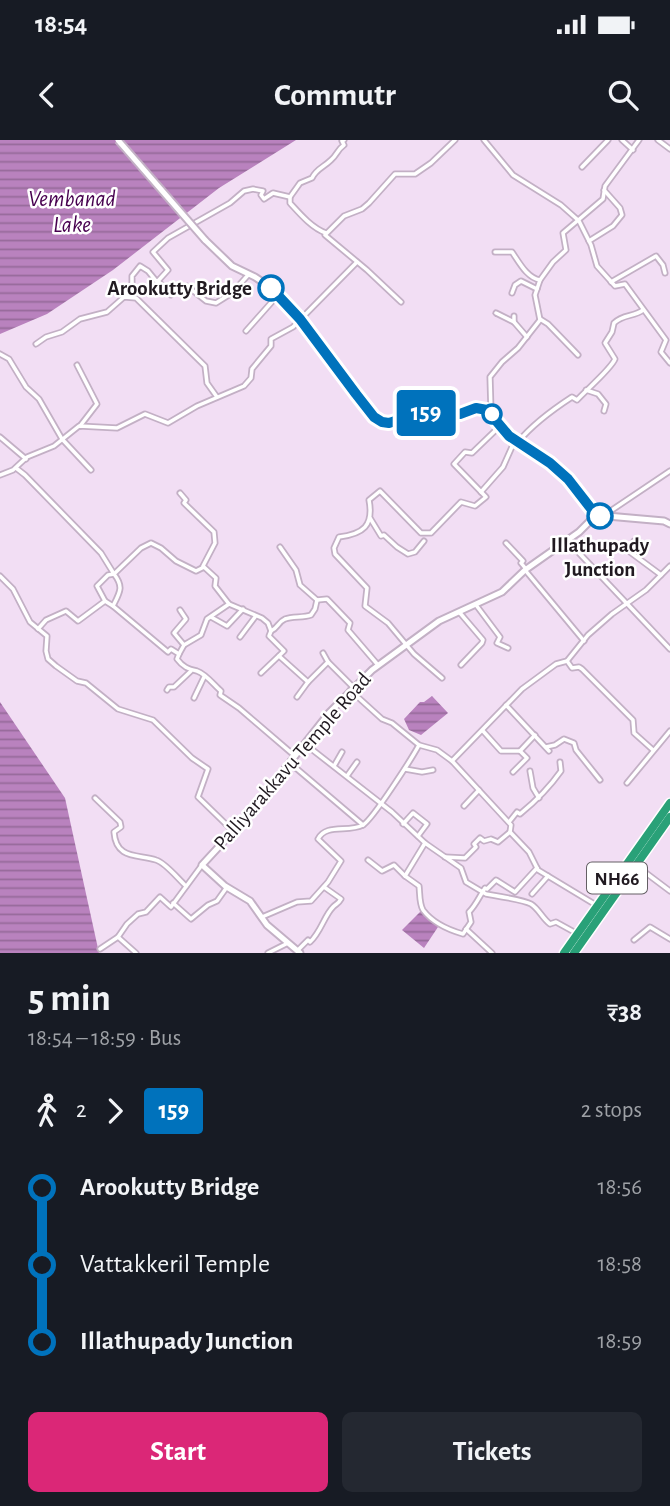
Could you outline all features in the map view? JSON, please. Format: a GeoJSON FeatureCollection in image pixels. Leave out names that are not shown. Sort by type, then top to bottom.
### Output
{"type":"FeatureCollection","features":[{"type":"Feature","properties":{"kind":"highway","name":"NH66"},"geometry":{"type":"LineString","coordinates":[[574,953],[636,866],[669,811]]}},
{"type":"Feature","properties":{"kind":"highway","name":"NH66"},"geometry":{"type":"LineString","coordinates":[[564,953],[669,811]]}},
{"type":"Feature","properties":{"kind":"main road"},"geometry":{"type":"LineString","coordinates":[[118,140],[205,240],[232,266],[270,287],[278,295],[300,319],[374,417],[389,423],[420,413],[460,414],[476,408],[491,412],[500,426],[517,441],[568,479],[599,516],[664,521],[670,524]]}},
{"type":"Feature","properties":{"kind":"main road","name":"Palliyarakkavu Temple Road"},"geometry":{"type":"LineString","coordinates":[[298,952],[267,925],[250,901],[202,865],[351,689],[378,665],[439,621],[502,592],[525,570],[599,516]]}},
{"type":"Feature","properties":{"kind":"street"},"geometry":{"type":"LineString","coordinates":[[326,233],[301,215],[290,203],[290,197],[300,183],[312,178],[314,173],[332,160],[337,150],[344,145],[344,140]]}},
{"type":"Feature","properties":{"kind":"street"},"geometry":{"type":"LineString","coordinates":[[326,233],[349,213],[362,209],[395,174],[415,174],[455,140]]}},
{"type":"Feature","properties":{"kind":"street"},"geometry":{"type":"LineString","coordinates":[[485,140],[513,175],[561,205],[579,221],[597,266],[615,286],[625,284],[666,340],[661,352],[670,363]]}},
{"type":"Feature","properties":{"kind":"street"},"geometry":{"type":"LineString","coordinates":[[582,167],[608,140]]}},
{"type":"Feature","properties":{"kind":"street"},"geometry":{"type":"LineString","coordinates":[[622,140],[633,150]]}},
{"type":"Feature","properties":{"kind":"street"},"geometry":{"type":"LineString","coordinates":[[578,355],[540,318],[535,295],[540,280],[566,250],[563,233],[603,199],[605,186],[639,140]]}},
{"type":"Feature","properties":{"kind":"street"},"geometry":{"type":"LineString","coordinates":[[658,140],[670,149]]}},
{"type":"Feature","properties":{"kind":"street"},"geometry":{"type":"LineString","coordinates":[[589,241],[613,226],[622,215],[620,208],[604,190]]}},
{"type":"Feature","properties":{"kind":"street"},"geometry":{"type":"LineString","coordinates":[[158,281],[168,270],[153,252],[168,238],[230,203],[244,191],[263,191],[261,195],[264,198],[273,193],[290,197]]}},
{"type":"Feature","properties":{"kind":"street"},"geometry":{"type":"LineString","coordinates":[[326,233],[329,240],[401,302]]}},
{"type":"Feature","properties":{"kind":"street"},"geometry":{"type":"LineString","coordinates":[[495,252],[512,252],[534,279],[540,280]]}},
{"type":"Feature","properties":{"kind":"street"},"geometry":{"type":"LineString","coordinates":[[611,282],[656,257],[663,265],[665,273]]}},
{"type":"Feature","properties":{"kind":"street"},"geometry":{"type":"LineString","coordinates":[[80,426],[117,428],[145,414],[168,424],[217,397],[244,386],[251,378],[252,369],[271,346],[271,339],[293,327],[357,262]]}},
{"type":"Feature","properties":{"kind":"street"},"geometry":{"type":"LineString","coordinates":[[36,344],[46,337],[62,332],[80,318],[107,312],[132,286],[132,276],[140,266],[171,295],[186,286],[206,301],[216,303],[232,293],[249,274]]}},
{"type":"Feature","properties":{"kind":"street"},"geometry":{"type":"LineString","coordinates":[[512,293],[515,285],[521,281],[537,289]]}},
{"type":"Feature","properties":{"kind":"street"},"geometry":{"type":"LineString","coordinates":[[246,331],[278,295]]}},
{"type":"Feature","properties":{"kind":"street"},"geometry":{"type":"LineString","coordinates":[[124,297],[136,298],[142,302],[205,366],[207,383],[217,397]]}},
{"type":"Feature","properties":{"kind":"street"},"geometry":{"type":"LineString","coordinates":[[481,492],[503,467],[517,441],[531,426],[572,397],[576,401],[614,363],[615,359],[605,343],[614,323],[623,316],[638,314],[644,310]]}},
{"type":"Feature","properties":{"kind":"street"},"geometry":{"type":"LineString","coordinates":[[496,313],[514,322],[527,337]]}},
{"type":"Feature","properties":{"kind":"street"},"geometry":{"type":"LineString","coordinates":[[514,316],[514,322]]}},
{"type":"Feature","properties":{"kind":"street"},"geometry":{"type":"LineString","coordinates":[[491,412],[490,377],[527,337],[540,318]]}},
{"type":"Feature","properties":{"kind":"street"},"geometry":{"type":"LineString","coordinates":[[0,355],[9,359],[26,387],[39,399],[62,439],[91,470]]}},
{"type":"Feature","properties":{"kind":"street"},"geometry":{"type":"LineString","coordinates":[[0,475],[16,468],[80,426],[97,404],[77,365]]}},
{"type":"Feature","properties":{"kind":"street"},"geometry":{"type":"LineString","coordinates":[[586,390],[598,394],[606,404],[604,411]]}},
{"type":"Feature","properties":{"kind":"street"},"geometry":{"type":"LineString","coordinates":[[442,678],[414,654],[388,623],[365,606],[367,588],[335,554],[334,548],[339,537],[351,536],[366,528],[372,513],[369,500],[380,491],[421,533],[431,533],[461,502],[475,506],[486,497],[454,464],[465,452],[472,453],[500,426]]}},
{"type":"Feature","properties":{"kind":"street"},"geometry":{"type":"LineString","coordinates":[[0,437],[26,459]]}},
{"type":"Feature","properties":{"kind":"street"},"geometry":{"type":"LineString","coordinates":[[16,468],[101,553],[121,583],[122,589],[113,606]]}},
{"type":"Feature","properties":{"kind":"street"},"geometry":{"type":"LineString","coordinates":[[599,516],[670,471]]}},
{"type":"Feature","properties":{"kind":"street"},"geometry":{"type":"LineString","coordinates":[[179,654],[172,649],[168,652],[105,601],[97,586],[141,548],[151,543],[196,571],[203,566],[215,544],[214,532],[184,503],[186,500],[180,493]]}},
{"type":"Feature","properties":{"kind":"street"},"geometry":{"type":"LineString","coordinates":[[370,518],[382,536],[408,554],[415,552],[424,541]]}},
{"type":"Feature","properties":{"kind":"street"},"geometry":{"type":"LineString","coordinates":[[634,541],[630,552],[661,575]]}},
{"type":"Feature","properties":{"kind":"street"},"geometry":{"type":"LineString","coordinates":[[506,543],[584,641]]}},
{"type":"Feature","properties":{"kind":"street"},"geometry":{"type":"LineString","coordinates":[[280,547],[296,570],[300,586],[317,600],[327,599],[350,623],[348,630],[378,665]]}},
{"type":"Feature","properties":{"kind":"street"},"geometry":{"type":"LineString","coordinates":[[579,553],[670,649]]}},
{"type":"Feature","properties":{"kind":"street"},"geometry":{"type":"LineString","coordinates":[[203,566],[216,578],[215,586],[229,604],[262,618],[271,631]]}},
{"type":"Feature","properties":{"kind":"street"},"geometry":{"type":"LineString","coordinates":[[452,761],[522,690],[556,664],[567,661],[612,614],[646,590],[670,566]]}},
{"type":"Feature","properties":{"kind":"street"},"geometry":{"type":"LineString","coordinates":[[0,576],[13,589],[30,622],[47,636],[48,659],[77,681],[86,683],[118,709],[153,720],[192,758],[208,769],[198,797],[233,831]]}},
{"type":"Feature","properties":{"kind":"street"},"geometry":{"type":"LineString","coordinates":[[261,673],[284,651],[269,636],[271,631],[287,618],[311,615],[317,600]]}},
{"type":"Feature","properties":{"kind":"street"},"geometry":{"type":"LineString","coordinates":[[38,629],[46,620],[66,611],[78,621],[105,601]]}},
{"type":"Feature","properties":{"kind":"street"},"geometry":{"type":"LineString","coordinates":[[475,603],[500,637],[497,643],[508,648]]}},
{"type":"Feature","properties":{"kind":"street"},"geometry":{"type":"LineString","coordinates":[[229,604],[205,623],[201,635],[184,645],[177,659],[191,671],[198,671],[221,691],[220,695],[295,756]]}},
{"type":"Feature","properties":{"kind":"street"},"geometry":{"type":"LineString","coordinates":[[211,617],[227,626],[243,609]]}},
{"type":"Feature","properties":{"kind":"street"},"geometry":{"type":"LineString","coordinates":[[180,610],[186,619],[174,633],[184,645]]}},
{"type":"Feature","properties":{"kind":"street"},"geometry":{"type":"LineString","coordinates":[[458,611],[482,640],[461,665]]}},
{"type":"Feature","properties":{"kind":"street"},"geometry":{"type":"LineString","coordinates":[[240,636],[255,617]]}},
{"type":"Feature","properties":{"kind":"street"},"geometry":{"type":"LineString","coordinates":[[323,653],[351,689],[382,719],[392,723],[419,745],[437,750],[452,761],[511,825],[510,832],[498,842],[480,838],[474,844],[476,847],[464,858],[445,857]]}},
{"type":"Feature","properties":{"kind":"street"},"geometry":{"type":"LineString","coordinates":[[279,656],[307,682]]}},
{"type":"Feature","properties":{"kind":"street"},"geometry":{"type":"LineString","coordinates":[[567,661],[572,668],[579,667],[618,704],[633,720],[634,733],[653,750]]}},
{"type":"Feature","properties":{"kind":"street"},"geometry":{"type":"LineString","coordinates":[[297,697],[307,682],[328,662]]}},
{"type":"Feature","properties":{"kind":"street"},"geometry":{"type":"LineString","coordinates":[[167,690],[191,671]]}},
{"type":"Feature","properties":{"kind":"street"},"geometry":{"type":"LineString","coordinates":[[194,698],[205,677]]}},
{"type":"Feature","properties":{"kind":"street"},"geometry":{"type":"LineString","coordinates":[[506,705],[547,749],[564,739],[574,743],[576,750],[600,780]]}},
{"type":"Feature","properties":{"kind":"street"},"geometry":{"type":"LineString","coordinates":[[483,730],[501,751],[520,751],[527,758],[513,772]]}},
{"type":"Feature","properties":{"kind":"street"},"geometry":{"type":"LineString","coordinates":[[627,783],[670,731]]}},
{"type":"Feature","properties":{"kind":"street"},"geometry":{"type":"LineString","coordinates":[[520,751],[535,735]]}},
{"type":"Feature","properties":{"kind":"street"},"geometry":{"type":"LineString","coordinates":[[305,744],[392,812],[425,843],[461,868],[466,882],[482,892],[518,902],[528,902],[538,909],[543,919],[550,924],[556,922],[577,934]]}},
{"type":"Feature","properties":{"kind":"street"},"geometry":{"type":"LineString","coordinates":[[262,917],[297,902],[311,901],[324,887],[341,862],[318,839],[321,833],[363,825],[405,769],[419,745]]}},
{"type":"Feature","properties":{"kind":"street"},"geometry":{"type":"LineString","coordinates":[[334,766],[342,752]]}},
{"type":"Feature","properties":{"kind":"street"},"geometry":{"type":"LineString","coordinates":[[347,776],[357,762]]}},
{"type":"Feature","properties":{"kind":"street"},"geometry":{"type":"LineString","coordinates":[[509,822],[517,812],[520,814],[539,798],[561,771],[560,762]]}},
{"type":"Feature","properties":{"kind":"street"},"geometry":{"type":"LineString","coordinates":[[290,763],[363,825]]}},
{"type":"Feature","properties":{"kind":"street"},"geometry":{"type":"LineString","coordinates":[[405,769],[422,772],[433,770]]}},
{"type":"Feature","properties":{"kind":"street"},"geometry":{"type":"LineString","coordinates":[[530,772],[533,788],[539,798]]}},
{"type":"Feature","properties":{"kind":"street"},"geometry":{"type":"LineString","coordinates":[[464,806],[480,790]]}},
{"type":"Feature","properties":{"kind":"street"},"geometry":{"type":"LineString","coordinates":[[95,798],[120,822],[121,827],[114,832],[115,841],[131,857],[159,860],[186,886]]}},
{"type":"Feature","properties":{"kind":"street"},"geometry":{"type":"LineString","coordinates":[[403,824],[413,813],[427,824],[418,836]]}},
{"type":"Feature","properties":{"kind":"street"},"geometry":{"type":"LineString","coordinates":[[510,832],[529,852],[537,867],[597,906]]}},
{"type":"Feature","properties":{"kind":"street"},"geometry":{"type":"LineString","coordinates":[[405,876],[425,843]]}},
{"type":"Feature","properties":{"kind":"street"},"geometry":{"type":"LineString","coordinates":[[369,860],[382,872],[394,865],[419,886],[425,912],[446,929],[463,934],[471,922],[469,912],[475,907],[482,892],[496,880],[515,892],[537,867]]}},
{"type":"Feature","properties":{"kind":"street"},"geometry":{"type":"LineString","coordinates":[[100,949],[118,937],[127,924],[138,914],[146,912],[160,897],[171,907],[202,865]]}},
{"type":"Feature","properties":{"kind":"street"},"geometry":{"type":"LineString","coordinates":[[636,866],[670,891]]}},
{"type":"Feature","properties":{"kind":"street"},"geometry":{"type":"LineString","coordinates":[[532,894],[548,876]]}},
{"type":"Feature","properties":{"kind":"street"},"geometry":{"type":"LineString","coordinates":[[173,903],[191,919],[217,901],[228,887]]}},
{"type":"Feature","properties":{"kind":"street"},"geometry":{"type":"LineString","coordinates":[[298,952],[308,940],[310,942],[316,937],[330,910],[338,905],[341,899],[324,887]]}},
{"type":"Feature","properties":{"kind":"street"},"geometry":{"type":"LineString","coordinates":[[634,940],[650,928],[670,939]]}},
{"type":"Feature","properties":{"kind":"street"},"geometry":{"type":"LineString","coordinates":[[466,929],[492,953]]}},
{"type":"Feature","properties":{"kind":"street"},"geometry":{"type":"LineString","coordinates":[[118,937],[136,953]]}},
{"type":"Feature","properties":{"kind":"street"},"geometry":{"type":"LineString","coordinates":[[268,953],[288,943]]}},
{"type":"Feature","properties":{"kind":"water","name":"Vembanad Lake"},"geometry":{"type":"Polygon","coordinates":[[[0,140],[296,140],[219,188],[113,270],[47,314],[0,334],[0,140]]]}},
{"type":"Feature","properties":{"kind":"water"},"geometry":{"type":"Polygon","coordinates":[[[432,696],[448,713],[421,735],[409,730],[404,719],[420,702],[432,696]]]}},
{"type":"Feature","properties":{"kind":"water"},"geometry":{"type":"Polygon","coordinates":[[[0,702],[65,798],[99,953],[0,953],[0,702]]]}},
{"type":"Feature","properties":{"kind":"water"},"geometry":{"type":"Polygon","coordinates":[[[421,911],[438,927],[424,948],[402,930],[421,911]]]}},
{"type":"Feature","properties":{"kind":"bus line","name":"159"},"geometry":{"type":"LineString","coordinates":[[271,288],[300,319],[374,417],[389,423],[420,413],[460,414],[476,408],[487,410],[509,436],[550,463],[568,479],[596,515],[600,516]]}},
{"type":"Feature","properties":{"kind":"place","name":"Arookutty Bridge"},"geometry":{"type":"Point","coordinates":[271,288]}},
{"type":"Feature","properties":{"kind":"place","name":"Illathupady Junction"},"geometry":{"type":"Point","coordinates":[600,516]}}]}
